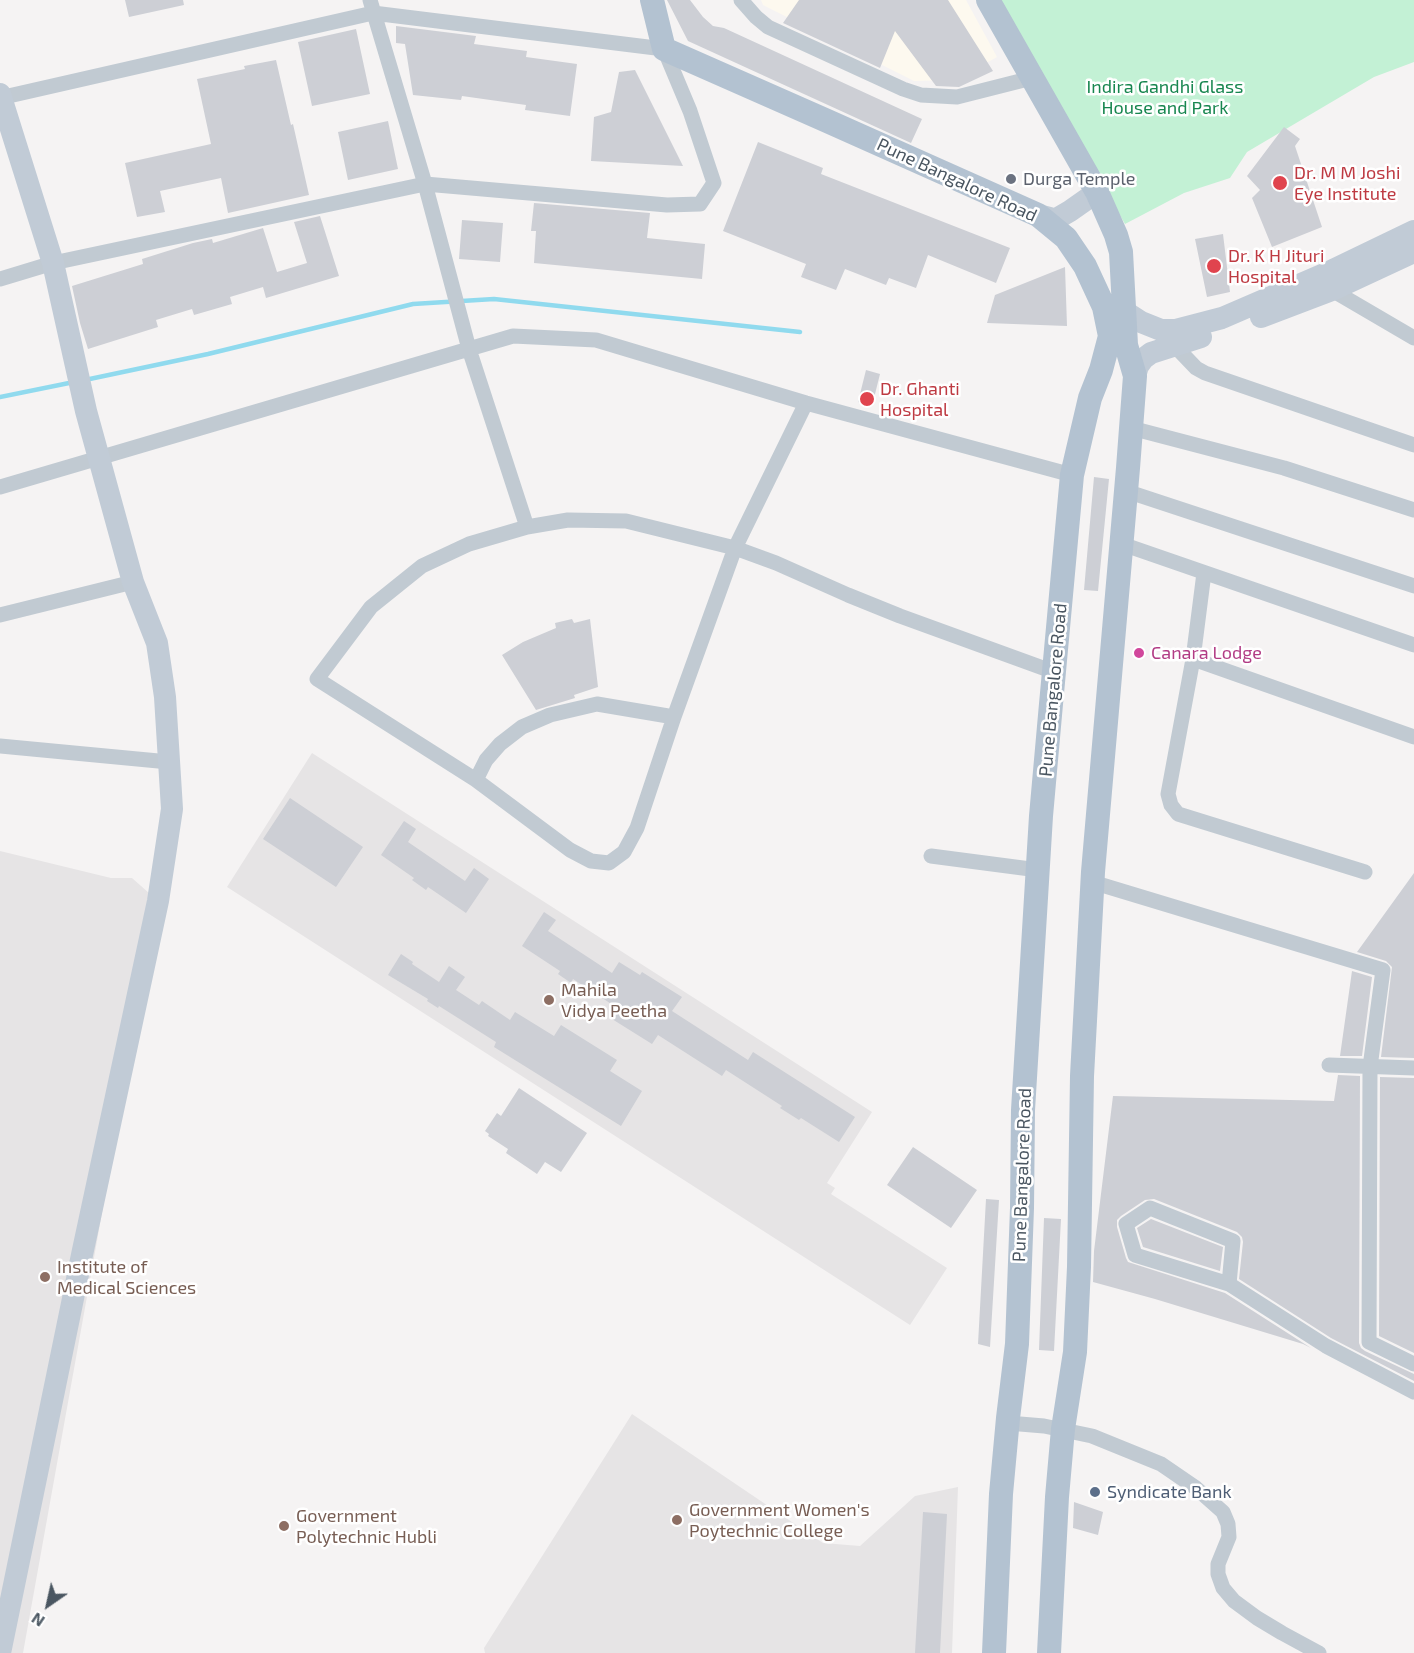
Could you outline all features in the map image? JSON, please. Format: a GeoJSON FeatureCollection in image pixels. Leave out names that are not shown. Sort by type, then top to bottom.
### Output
{"type":"FeatureCollection","features":[{"type":"Feature","properties":{"kind":"main road"},"geometry":{"type":"LineString","coordinates":[[652,0],[664,49]]}},
{"type":"Feature","properties":{"kind":"main road","name":"Pune Bangalore Road"},"geometry":{"type":"LineString","coordinates":[[988,0],[1097,192],[1116,235],[1121,252],[1124,311],[1118,341],[1101,370],[1090,398],[1071,475],[1038,870],[1023,1110],[1017,1344],[1001,1494],[994,1653]]}},
{"type":"Feature","properties":{"kind":"main road","name":"Pune Bangalore Road"},"geometry":{"type":"LineString","coordinates":[[664,49],[1038,215],[1066,238],[1085,266],[1135,376],[1092,882],[1083,1065],[1075,1352],[1063,1429],[1057,1497],[1049,1653]]}},
{"type":"Feature","properties":{"kind":"street"},"geometry":{"type":"LineString","coordinates":[[741,0],[768,27],[903,89],[921,95],[957,97],[1032,78]]}},
{"type":"Feature","properties":{"kind":"street"},"geometry":{"type":"LineString","coordinates":[[372,7],[425,184],[469,349],[527,527]]}},
{"type":"Feature","properties":{"kind":"street"},"geometry":{"type":"LineString","coordinates":[[0,279],[53,263],[425,184],[666,205],[700,204],[714,183],[690,111],[664,49],[372,7],[0,96],[53,263],[86,411],[133,582],[157,643],[165,697],[172,808],[158,902],[85,1239],[0,1653]]}},
{"type":"Feature","properties":{"kind":"street"},"geometry":{"type":"LineString","coordinates":[[1038,215],[1058,218],[1097,192]]}},
{"type":"Feature","properties":{"kind":"street"},"geometry":{"type":"LineString","coordinates":[[1135,376],[1143,359],[1151,354],[1222,318],[1331,272],[1414,231]]}},
{"type":"Feature","properties":{"kind":"street"},"geometry":{"type":"LineString","coordinates":[[1118,341],[1185,337],[1227,330],[1332,290],[1414,252]]}},
{"type":"Feature","properties":{"kind":"street"},"geometry":{"type":"LineString","coordinates":[[1332,290],[1414,338]]}},
{"type":"Feature","properties":{"kind":"street"},"geometry":{"type":"LineString","coordinates":[[1124,311],[1141,322],[1161,330],[1176,330],[1185,337],[1197,368],[1205,373],[1414,445]]}},
{"type":"Feature","properties":{"kind":"street"},"geometry":{"type":"LineString","coordinates":[[0,487],[513,336],[596,340],[806,403],[1071,475]]}},
{"type":"Feature","properties":{"kind":"street"},"geometry":{"type":"LineString","coordinates":[[806,403],[735,548],[637,828],[624,852],[609,863],[591,861],[570,850],[476,780],[317,679],[371,607],[422,566],[469,544],[527,527],[568,520],[626,521],[735,548],[776,563],[879,608],[1054,672]]}},
{"type":"Feature","properties":{"kind":"street"},"geometry":{"type":"LineString","coordinates":[[1131,428],[1284,468],[1414,510]]}},
{"type":"Feature","properties":{"kind":"street"},"geometry":{"type":"LineString","coordinates":[[1126,491],[1414,586]]}},
{"type":"Feature","properties":{"kind":"street"},"geometry":{"type":"LineString","coordinates":[[1122,544],[1414,645]]}},
{"type":"Feature","properties":{"kind":"street"},"geometry":{"type":"LineString","coordinates":[[1204,573],[1193,659],[1168,794],[1171,805],[1178,814],[1365,872]]}},
{"type":"Feature","properties":{"kind":"street"},"geometry":{"type":"LineString","coordinates":[[0,615],[133,582]]}},
{"type":"Feature","properties":{"kind":"street"},"geometry":{"type":"LineString","coordinates":[[1193,659],[1414,737]]}},
{"type":"Feature","properties":{"kind":"street"},"geometry":{"type":"LineString","coordinates":[[476,780],[486,760],[500,744],[522,728],[550,715],[597,704],[674,717]]}},
{"type":"Feature","properties":{"kind":"street"},"geometry":{"type":"LineString","coordinates":[[0,746],[169,762]]}},
{"type":"Feature","properties":{"kind":"street"},"geometry":{"type":"LineString","coordinates":[[931,856],[1038,870]]}},
{"type":"Feature","properties":{"kind":"street"},"geometry":{"type":"LineString","coordinates":[[1092,882],[1383,970],[1370,1067],[1370,1342],[1414,1364]]}},
{"type":"Feature","properties":{"kind":"street"},"geometry":{"type":"LineString","coordinates":[[1329,1065],[1414,1068]]}},
{"type":"Feature","properties":{"kind":"street"},"geometry":{"type":"LineString","coordinates":[[1229,1284],[1233,1241],[1150,1208],[1126,1224],[1136,1255],[1229,1284],[1326,1346],[1414,1392]]}},
{"type":"Feature","properties":{"kind":"street"},"geometry":{"type":"LineString","coordinates":[[1008,1423],[1044,1426],[1092,1436],[1161,1464],[1196,1488],[1223,1512],[1228,1524],[1229,1537],[1218,1564],[1218,1574],[1223,1588],[1234,1601],[1257,1618],[1319,1653]]}},
{"type":"Feature","properties":{"kind":"shaded area"},"geometry":{"type":"Polygon","coordinates":[[[761,0],[966,0],[997,57],[956,80],[914,81],[763,5],[761,0]]]}},
{"type":"Feature","properties":{"kind":"shaded area","name":"Mahila Vidya Peetha"},"geometry":{"type":"Polygon","coordinates":[[[312,753],[872,1112],[827,1183],[835,1188],[831,1194],[947,1268],[910,1325],[227,887],[312,753]]]}},
{"type":"Feature","properties":{"kind":"shaded area","name":"Institute of Medical Sciences"},"geometry":{"type":"Polygon","coordinates":[[[0,851],[111,878],[132,878],[158,901],[23,1653],[0,1653],[0,851]]]}},
{"type":"Feature","properties":{"kind":"shaded area","name":"Government Women's Poytechnic College"},"geometry":{"type":"Polygon","coordinates":[[[632,1414],[823,1543],[860,1546],[915,1496],[958,1487],[952,1653],[485,1653],[484,1648],[632,1414]]]}},
{"type":"Feature","properties":{"kind":"green space","name":"Indira Gandhi Glass House and Park"},"geometry":{"type":"Polygon","coordinates":[[[997,0],[1414,0],[1414,62],[1374,77],[1247,152],[1230,178],[1184,193],[1125,224],[997,0]]]}},
{"type":"Feature","properties":{"kind":"building"},"geometry":{"type":"Polygon","coordinates":[[[125,0],[183,0],[184,5],[129,17],[125,0]]]}},
{"type":"Feature","properties":{"kind":"building"},"geometry":{"type":"Polygon","coordinates":[[[667,0],[690,0],[713,26],[724,28],[922,119],[911,143],[688,41],[667,0]]]}},
{"type":"Feature","properties":{"kind":"building"},"geometry":{"type":"Polygon","coordinates":[[[799,0],[948,0],[993,71],[959,87],[936,86],[895,31],[880,68],[783,23],[799,0]]]}},
{"type":"Feature","properties":{"kind":"building"},"geometry":{"type":"Polygon","coordinates":[[[396,26],[476,36],[474,44],[527,51],[526,57],[577,64],[570,116],[525,110],[526,105],[462,96],[461,100],[413,95],[405,44],[396,43],[396,26]]]}},
{"type":"Feature","properties":{"kind":"building"},"geometry":{"type":"Polygon","coordinates":[[[356,29],[370,94],[312,106],[298,42],[356,29]]]}},
{"type":"Feature","properties":{"kind":"building"},"geometry":{"type":"Polygon","coordinates":[[[276,60],[309,195],[228,213],[221,178],[160,191],[165,212],[137,217],[125,163],[211,144],[197,79],[276,60]]]}},
{"type":"Feature","properties":{"kind":"building"},"geometry":{"type":"Polygon","coordinates":[[[635,70],[683,166],[591,161],[594,117],[611,112],[619,72],[635,70]]]}},
{"type":"Feature","properties":{"kind":"building"},"geometry":{"type":"Polygon","coordinates":[[[388,121],[398,169],[348,180],[338,132],[388,121]]]}},
{"type":"Feature","properties":{"kind":"building","name":"Dr. M M Joshi Eye Institute"},"geometry":{"type":"Polygon","coordinates":[[[1284,127],[1300,139],[1295,146],[1322,227],[1272,247],[1252,198],[1260,190],[1247,176],[1284,127]]]}},
{"type":"Feature","properties":{"kind":"building"},"geometry":{"type":"Polygon","coordinates":[[[758,142],[823,168],[821,174],[1010,248],[996,283],[928,255],[916,288],[889,278],[886,285],[845,269],[836,290],[801,277],[806,264],[723,231],[758,142]]]}},
{"type":"Feature","properties":{"kind":"building"},"geometry":{"type":"Polygon","coordinates":[[[534,203],[650,213],[647,238],[705,244],[702,279],[534,263],[536,231],[531,231],[534,203]]]}},
{"type":"Feature","properties":{"kind":"building"},"geometry":{"type":"Polygon","coordinates":[[[320,216],[339,276],[266,298],[263,287],[230,297],[232,304],[194,315],[192,309],[156,320],[158,327],[88,349],[72,286],[143,264],[142,259],[193,243],[212,239],[213,243],[263,228],[277,272],[307,263],[294,222],[320,216]]]}},
{"type":"Feature","properties":{"kind":"building"},"geometry":{"type":"Polygon","coordinates":[[[462,220],[503,223],[500,262],[459,259],[462,220]]]}},
{"type":"Feature","properties":{"kind":"building","name":"Dr. K H Jituri Hospital"},"geometry":{"type":"Polygon","coordinates":[[[1223,234],[1230,292],[1207,297],[1195,239],[1223,234]]]}},
{"type":"Feature","properties":{"kind":"building"},"geometry":{"type":"Polygon","coordinates":[[[1065,267],[1067,326],[987,323],[995,295],[1065,267]]]}},
{"type":"Feature","properties":{"kind":"building"},"geometry":{"type":"Polygon","coordinates":[[[866,370],[880,374],[872,406],[858,402],[866,370]]]}},
{"type":"Feature","properties":{"kind":"building"},"geometry":{"type":"Polygon","coordinates":[[[1094,477],[1109,479],[1098,591],[1084,590],[1094,477]]]}},
{"type":"Feature","properties":{"kind":"building"},"geometry":{"type":"Polygon","coordinates":[[[572,619],[574,623],[590,619],[598,687],[574,695],[575,698],[536,710],[502,655],[523,642],[556,628],[555,623],[572,619]]]}},
{"type":"Feature","properties":{"kind":"building"},"geometry":{"type":"Polygon","coordinates":[[[290,798],[363,847],[336,887],[263,839],[290,798]]]}},
{"type":"Feature","properties":{"kind":"building"},"geometry":{"type":"Polygon","coordinates":[[[404,821],[416,829],[408,842],[465,881],[474,868],[489,879],[466,913],[428,887],[426,890],[412,880],[414,878],[381,855],[404,821]]]}},
{"type":"Feature","properties":{"kind":"building"},"geometry":{"type":"Polygon","coordinates":[[[1414,873],[1414,1058],[1381,1057],[1392,967],[1386,961],[1357,952],[1414,873]]]}},
{"type":"Feature","properties":{"kind":"building"},"geometry":{"type":"Polygon","coordinates":[[[544,912],[556,920],[548,931],[612,973],[619,962],[640,975],[642,972],[682,997],[672,1011],[748,1060],[753,1052],[855,1117],[839,1142],[801,1118],[799,1120],[780,1108],[782,1106],[726,1070],[722,1076],[658,1035],[652,1044],[612,1019],[619,1009],[573,979],[571,983],[558,974],[560,971],[522,946],[544,912]]]}},
{"type":"Feature","properties":{"kind":"building"},"geometry":{"type":"Polygon","coordinates":[[[401,954],[439,982],[449,966],[465,977],[456,990],[479,1005],[482,1001],[510,1020],[515,1012],[554,1036],[561,1025],[617,1060],[610,1071],[642,1091],[621,1126],[494,1047],[496,1042],[388,975],[401,954]]]}},
{"type":"Feature","properties":{"kind":"building"},"geometry":{"type":"Polygon","coordinates":[[[1352,971],[1372,977],[1362,1056],[1340,1056],[1352,971]]]}},
{"type":"Feature","properties":{"kind":"building"},"geometry":{"type":"Polygon","coordinates":[[[1338,1075],[1360,1076],[1359,1343],[1365,1351],[1414,1374],[1414,1381],[1331,1338],[1239,1279],[1243,1242],[1237,1232],[1154,1199],[1145,1200],[1117,1220],[1128,1262],[1225,1293],[1311,1348],[1093,1282],[1094,1251],[1113,1096],[1334,1101],[1338,1075]]]}},
{"type":"Feature","properties":{"kind":"building"},"geometry":{"type":"Polygon","coordinates":[[[1380,1077],[1414,1078],[1414,1353],[1379,1336],[1380,1077]]]}},
{"type":"Feature","properties":{"kind":"building"},"geometry":{"type":"Polygon","coordinates":[[[519,1088],[587,1133],[561,1172],[545,1162],[537,1174],[506,1153],[508,1149],[488,1136],[489,1134],[485,1131],[497,1113],[501,1116],[519,1088]]]}},
{"type":"Feature","properties":{"kind":"building"},"geometry":{"type":"Polygon","coordinates":[[[913,1147],[977,1190],[951,1228],[887,1185],[913,1147]]]}},
{"type":"Feature","properties":{"kind":"building"},"geometry":{"type":"Polygon","coordinates":[[[986,1199],[999,1200],[990,1347],[978,1344],[986,1199]]]}},
{"type":"Feature","properties":{"kind":"building"},"geometry":{"type":"Polygon","coordinates":[[[1044,1218],[1061,1219],[1054,1351],[1039,1350],[1044,1218]]]}},
{"type":"Feature","properties":{"kind":"building"},"geometry":{"type":"Polygon","coordinates":[[[1151,1219],[1223,1247],[1220,1271],[1143,1247],[1137,1228],[1151,1219]]]}},
{"type":"Feature","properties":{"kind":"building"},"geometry":{"type":"Polygon","coordinates":[[[1074,1502],[1103,1512],[1098,1535],[1073,1528],[1074,1502]]]}},
{"type":"Feature","properties":{"kind":"building"},"geometry":{"type":"Polygon","coordinates":[[[923,1512],[947,1514],[940,1653],[915,1653],[923,1512]]]}},
{"type":"Feature","properties":{"kind":"waterway"},"geometry":{"type":"LineString","coordinates":[[85,380],[208,354],[413,304],[494,299],[800,332]]}},
{"type":"Feature","properties":{"kind":"waterway"},"geometry":{"type":"LineString","coordinates":[[0,397],[74,382]]}},
{"type":"Feature","properties":{"kind":"place","name":"Durga Temple"},"geometry":{"type":"Point","coordinates":[1011,179]}},
{"type":"Feature","properties":{"kind":"place","name":"Dr. M M Joshi Eye Institute"},"geometry":{"type":"Point","coordinates":[1280,183]}},
{"type":"Feature","properties":{"kind":"place","name":"Dr. K H Jituri Hospital"},"geometry":{"type":"Point","coordinates":[1214,266]}},
{"type":"Feature","properties":{"kind":"place","name":"Dr. Ghanti Hospital"},"geometry":{"type":"Point","coordinates":[867,399]}},
{"type":"Feature","properties":{"kind":"place","name":"Canara Lodge"},"geometry":{"type":"Point","coordinates":[1139,653]}},
{"type":"Feature","properties":{"kind":"place","name":"Mahila Vidya Peetha"},"geometry":{"type":"Point","coordinates":[549,1000]}},
{"type":"Feature","properties":{"kind":"place","name":"Institute of Medical Sciences"},"geometry":{"type":"Point","coordinates":[45,1277]}},
{"type":"Feature","properties":{"kind":"place","name":"Syndicate Bank"},"geometry":{"type":"Point","coordinates":[1095,1492]}},
{"type":"Feature","properties":{"kind":"place","name":"Government Women's Poytechnic College"},"geometry":{"type":"Point","coordinates":[677,1520]}},
{"type":"Feature","properties":{"kind":"place","name":"Government Polytechnic Hubli"},"geometry":{"type":"Point","coordinates":[284,1526]}}]}
